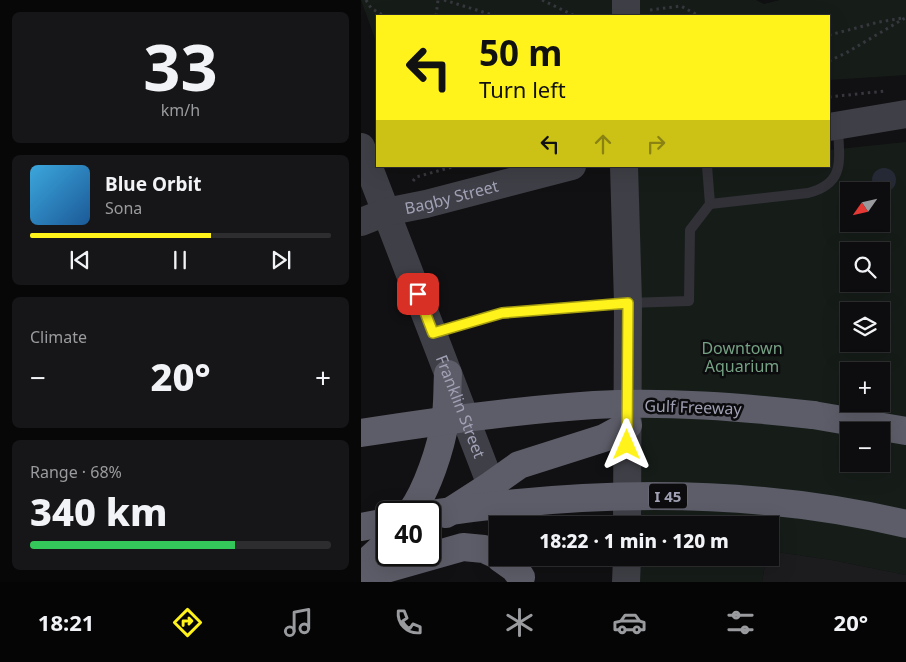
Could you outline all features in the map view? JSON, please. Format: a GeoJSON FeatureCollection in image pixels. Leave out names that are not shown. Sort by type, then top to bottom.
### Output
{"type":"FeatureCollection","features":[{"type":"Feature","properties":{"kind":"highway"},"geometry":{"type":"LineString","coordinates":[[417,501],[435,463],[445,421],[448,374]]}},
{"type":"Feature","properties":{"kind":"highway","name":"Gulf Freeway"},"geometry":{"type":"LineString","coordinates":[[361,434],[511,412],[595,405],[670,404],[794,413],[906,431]]}},
{"type":"Feature","properties":{"kind":"highway"},"geometry":{"type":"LineString","coordinates":[[441,517],[519,465],[604,438],[628,426]]}},
{"type":"Feature","properties":{"kind":"highway","name":"I 45"},"geometry":{"type":"LineString","coordinates":[[441,512],[479,507],[606,496],[674,496],[735,498],[885,519],[906,524]]}},
{"type":"Feature","properties":{"kind":"highway"},"geometry":{"type":"LineString","coordinates":[[361,527],[376,524]]}},
{"type":"Feature","properties":{"kind":"highway"},"geometry":{"type":"LineString","coordinates":[[361,576],[463,547],[489,551]]}},
{"type":"Feature","properties":{"kind":"highway"},"geometry":{"type":"LineString","coordinates":[[361,567],[376,553]]}},
{"type":"Feature","properties":{"kind":"highway"},"geometry":{"type":"LineString","coordinates":[[361,567],[376,558]]}},
{"type":"Feature","properties":{"kind":"street"},"geometry":{"type":"LineString","coordinates":[[833,126],[906,114]]}},
{"type":"Feature","properties":{"kind":"street","name":"Franklin Street"},"geometry":{"type":"LineString","coordinates":[[361,147],[502,516]]}},
{"type":"Feature","properties":{"kind":"street","name":"Bagby Street"},"geometry":{"type":"LineString","coordinates":[[361,222],[386,212],[426,204],[568,167]]}},
{"type":"Feature","properties":{"kind":"street"},"geometry":{"type":"LineString","coordinates":[[624,167],[628,303],[627,516]]}},
{"type":"Feature","properties":{"kind":"street"},"geometry":{"type":"LineString","coordinates":[[626,582],[627,566]]}},
{"type":"Feature","properties":{"kind":"lane"},"geometry":{"type":"LineString","coordinates":[[710,204],[821,190],[831,183],[837,174],[839,160],[833,126]]}},
{"type":"Feature","properties":{"kind":"lane"},"geometry":{"type":"LineString","coordinates":[[433,333],[502,313],[689,300],[690,230],[710,204],[707,167]]}},
{"type":"Feature","properties":{"kind":"path"},"geometry":{"type":"LineString","coordinates":[[366,0],[371,8],[382,15]]}},
{"type":"Feature","properties":{"kind":"path"},"geometry":{"type":"LineString","coordinates":[[435,15],[437,0]]}},
{"type":"Feature","properties":{"kind":"path"},"geometry":{"type":"LineString","coordinates":[[444,0],[493,15]]}},
{"type":"Feature","properties":{"kind":"path"},"geometry":{"type":"LineString","coordinates":[[542,0],[573,15]]}},
{"type":"Feature","properties":{"kind":"path"},"geometry":{"type":"LineString","coordinates":[[632,9],[681,6],[697,15]]}},
{"type":"Feature","properties":{"kind":"path"},"geometry":{"type":"LineString","coordinates":[[830,35],[879,22],[905,18]]}},
{"type":"Feature","properties":{"kind":"path"},"geometry":{"type":"LineString","coordinates":[[830,61],[905,18]]}},
{"type":"Feature","properties":{"kind":"path"},"geometry":{"type":"LineString","coordinates":[[830,97],[887,91]]}},
{"type":"Feature","properties":{"kind":"shaded area"},"geometry":{"type":"Polygon","coordinates":[[[779,552],[832,560],[906,575],[906,582],[762,582],[765,566],[779,566],[779,552]]]}},
{"type":"Feature","properties":{"kind":"green space"},"geometry":{"type":"Polygon","coordinates":[[[361,0],[756,0],[764,4],[780,0],[906,0],[906,75],[830,80],[830,15],[376,15],[376,41],[361,0]]]}},
{"type":"Feature","properties":{"kind":"green space","name":"Downtown Aquarium"},"geometry":{"type":"Polygon","coordinates":[[[906,142],[906,575],[832,560],[779,552],[779,516],[633,516],[633,167],[830,167],[830,150],[906,142]]]}},
{"type":"Feature","properties":{"kind":"green space"},"geometry":{"type":"Polygon","coordinates":[[[633,566],[765,566],[762,582],[633,582],[633,566]]]}},
{"type":"Feature","properties":{"kind":"water"},"geometry":{"type":"Polygon","coordinates":[[[879,169],[889,169],[895,175],[895,185],[890,190],[890,182],[872,182],[875,171],[879,169]]]}},
{"type":"Feature","properties":{"kind":"route"},"geometry":{"type":"LineString","coordinates":[[418,294],[433,333],[502,313],[628,303],[627,445]]}}]}
